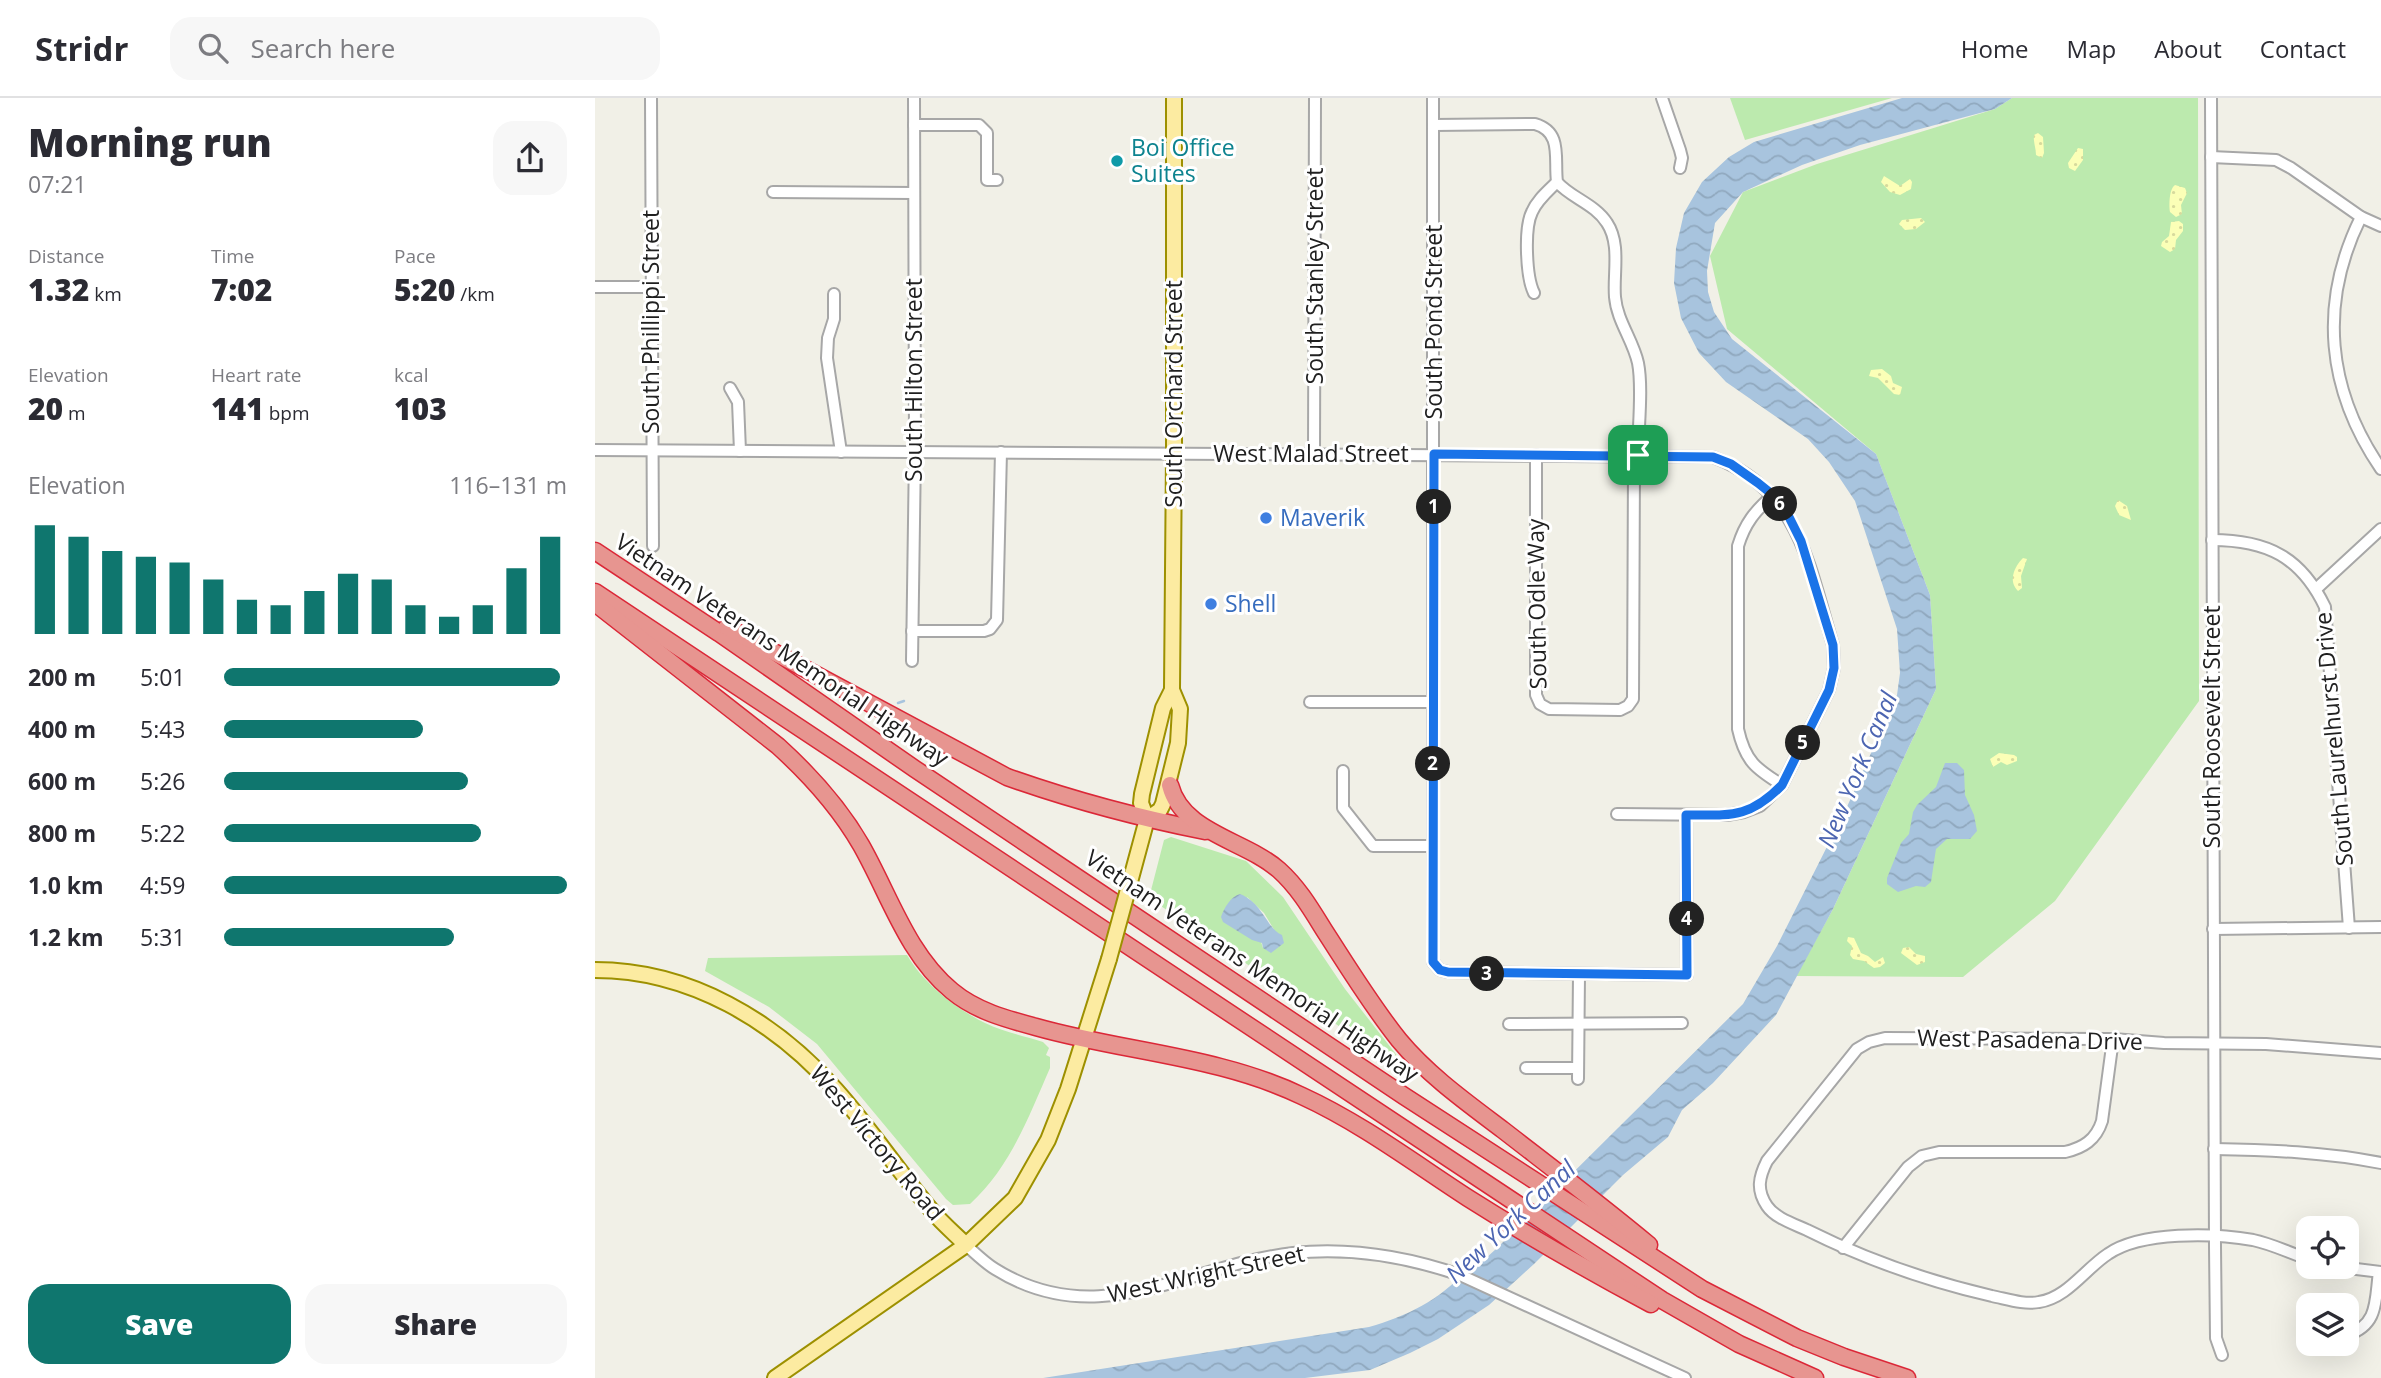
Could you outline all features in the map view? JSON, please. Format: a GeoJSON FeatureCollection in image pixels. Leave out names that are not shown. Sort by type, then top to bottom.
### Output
{"type":"FeatureCollection","features":[{"type":"Feature","properties":{"kind":"highway","name":"Vietnam Veterans Memorial Highway"},"geometry":{"type":"LineString","coordinates":[[595,551],[1404,1096],[1544,1185],[1599,1213]]}},
{"type":"Feature","properties":{"kind":"highway"},"geometry":{"type":"LineString","coordinates":[[638,580],[996,772],[1041,789],[1147,819],[1213,833]]}},
{"type":"Feature","properties":{"kind":"highway"},"geometry":{"type":"LineString","coordinates":[[595,592],[1662,1300],[1767,1358]]}},
{"type":"Feature","properties":{"kind":"highway"},"geometry":{"type":"LineString","coordinates":[[595,603],[803,768],[844,819],[916,951],[931,972],[968,1003],[988,1012],[1084,1039],[1213,1065],[1258,1077],[1304,1096],[1374,1137],[1558,1254],[1663,1310],[1815,1378]]}},
{"type":"Feature","properties":{"kind":"highway"},"geometry":{"type":"LineString","coordinates":[[1170,785],[1179,806],[1190,817],[1213,833],[1247,848],[1280,871],[1304,898],[1377,1010],[1421,1064],[1448,1088],[1558,1172],[1599,1213],[1702,1289],[1797,1339],[1907,1378]]}},
{"type":"Feature","properties":{"kind":"main road","name":"South Orchard Street"},"geometry":{"type":"LineString","coordinates":[[1147,819],[1160,810],[1170,785],[1178,743],[1180,709],[1172,690],[1174,98]]}},
{"type":"Feature","properties":{"kind":"main road","name":"South Orchard Street"},"geometry":{"type":"LineString","coordinates":[[775,1378],[966,1245],[1016,1198],[1048,1140],[1109,959],[1147,819],[1141,803],[1142,794],[1164,708],[1172,690]]}},
{"type":"Feature","properties":{"kind":"main road","name":"West Victory Road"},"geometry":{"type":"LineString","coordinates":[[595,970],[652,976],[681,984],[735,1007],[759,1021],[800,1053],[837,1091],[934,1214],[966,1245]]}},
{"type":"Feature","properties":{"kind":"street","name":"South Phillippi Street"},"geometry":{"type":"LineString","coordinates":[[651,98],[653,547]]}},
{"type":"Feature","properties":{"kind":"street","name":"South Hilton Street"},"geometry":{"type":"LineString","coordinates":[[912,661],[915,452],[913,98]]}},
{"type":"Feature","properties":{"kind":"street","name":"South Stanley Street"},"geometry":{"type":"LineString","coordinates":[[1314,454],[1315,98]]}},
{"type":"Feature","properties":{"kind":"street","name":"South Pond Street"},"geometry":{"type":"LineString","coordinates":[[1433,98],[1432,955],[1436,966],[1448,972],[1579,975]]}},
{"type":"Feature","properties":{"kind":"street"},"geometry":{"type":"LineString","coordinates":[[1662,98],[1680,150],[1680,168]]}},
{"type":"Feature","properties":{"kind":"street","name":"South Roosevelt Street"},"geometry":{"type":"LineString","coordinates":[[2211,98],[2214,1149],[2216,1338],[2223,1355]]}},
{"type":"Feature","properties":{"kind":"street"},"geometry":{"type":"LineString","coordinates":[[1434,125],[1535,124],[1550,131],[1556,144],[1557,182],[1535,205],[1530,216],[1528,272],[1529,284],[1534,293]]}},
{"type":"Feature","properties":{"kind":"street"},"geometry":{"type":"LineString","coordinates":[[914,125],[979,125],[987,133],[987,180],[997,180]]}},
{"type":"Feature","properties":{"kind":"street"},"geometry":{"type":"LineString","coordinates":[[2211,157],[2276,160],[2361,217],[2381,226]]}},
{"type":"Feature","properties":{"kind":"street"},"geometry":{"type":"LineString","coordinates":[[1557,182],[1594,208],[1608,224],[1615,246],[1615,299],[1639,366],[1638,455]]}},
{"type":"Feature","properties":{"kind":"street"},"geometry":{"type":"LineString","coordinates":[[773,192],[914,193]]}},
{"type":"Feature","properties":{"kind":"street"},"geometry":{"type":"LineString","coordinates":[[2361,217],[2349,242],[2336,292],[2335,359],[2351,418],[2365,446],[2381,469]]}},
{"type":"Feature","properties":{"kind":"street"},"geometry":{"type":"LineString","coordinates":[[595,287],[651,287]]}},
{"type":"Feature","properties":{"kind":"street"},"geometry":{"type":"LineString","coordinates":[[834,294],[834,319],[828,338],[827,358],[841,452]]}},
{"type":"Feature","properties":{"kind":"street"},"geometry":{"type":"LineString","coordinates":[[730,388],[739,402],[740,451]]}},
{"type":"Feature","properties":{"kind":"street","name":"West Malad Street"},"geometry":{"type":"LineString","coordinates":[[595,450],[1713,457],[1731,464],[1773,495]]}},
{"type":"Feature","properties":{"kind":"street"},"geometry":{"type":"LineString","coordinates":[[912,631],[984,631],[990,629],[997,620],[1000,452]]}},
{"type":"Feature","properties":{"kind":"street","name":"South Odle Way"},"geometry":{"type":"LineString","coordinates":[[1536,455],[1536,695],[1540,704],[1549,709],[1620,710],[1628,706],[1633,699],[1634,464],[1638,455]]}},
{"type":"Feature","properties":{"kind":"street"},"geometry":{"type":"LineString","coordinates":[[1617,814],[1745,812],[1760,806],[1782,785],[1829,690],[1835,657],[1833,645],[1801,541],[1787,513],[1773,495],[1753,512],[1742,530],[1738,546],[1738,729],[1746,756],[1757,769],[1782,785]]}},
{"type":"Feature","properties":{"kind":"street"},"geometry":{"type":"LineString","coordinates":[[2316,589],[2381,529]]}},
{"type":"Feature","properties":{"kind":"street","name":"South Laurelhurst Drive"},"geometry":{"type":"LineString","coordinates":[[2212,540],[2258,544],[2294,563],[2308,576],[2325,607],[2349,928]]}},
{"type":"Feature","properties":{"kind":"street"},"geometry":{"type":"LineString","coordinates":[[1310,702],[1433,702]]}},
{"type":"Feature","properties":{"kind":"street"},"geometry":{"type":"LineString","coordinates":[[1343,771],[1343,808],[1373,846],[1432,846]]}},
{"type":"Feature","properties":{"kind":"street"},"geometry":{"type":"LineString","coordinates":[[1527,1068],[1578,1074],[1579,975],[1687,975],[1686,815]]}},
{"type":"Feature","properties":{"kind":"street"},"geometry":{"type":"LineString","coordinates":[[2213,929],[2381,927]]}},
{"type":"Feature","properties":{"kind":"street"},"geometry":{"type":"LineString","coordinates":[[1509,1024],[1682,1023]]}},
{"type":"Feature","properties":{"kind":"street","name":"West Pasadena Drive"},"geometry":{"type":"LineString","coordinates":[[1843,1248],[1779,1216],[1768,1207],[1760,1191],[1760,1175],[1767,1161],[1857,1049],[1869,1042],[1885,1038],[2113,1040],[2290,1045],[2381,1052]]}},
{"type":"Feature","properties":{"kind":"street"},"geometry":{"type":"LineString","coordinates":[[2113,1040],[2102,1121],[2099,1131],[2090,1141],[2079,1149],[2065,1152],[1939,1152],[1922,1156],[1908,1167],[1843,1248],[1948,1286],[2024,1303],[2039,1303],[2063,1292],[2105,1256],[2131,1243],[2155,1237],[2253,1240],[2296,1255]]}},
{"type":"Feature","properties":{"kind":"street"},"geometry":{"type":"LineString","coordinates":[[2214,1149],[2290,1150],[2348,1156],[2381,1163]]}},
{"type":"Feature","properties":{"kind":"street","name":"West Wright Street"},"geometry":{"type":"LineString","coordinates":[[966,1245],[994,1269],[1053,1293],[1079,1297],[1128,1294],[1255,1259],[1325,1250],[1393,1256],[1426,1263],[1504,1293],[1685,1378]]}},
{"type":"Feature","properties":{"kind":"street"},"geometry":{"type":"LineString","coordinates":[[2359,1269],[2380,1272],[2373,1313],[2368,1324],[2359,1331]]}},
{"type":"Feature","properties":{"kind":"shaded area"},"geometry":{"type":"Polygon","coordinates":[[[1730,98],[1892,98],[1745,140],[1730,98]]]}},
{"type":"Feature","properties":{"kind":"shaded area"},"geometry":{"type":"Polygon","coordinates":[[[2012,98],[2198,98],[2199,701],[2055,901],[1963,977],[1796,976],[1833,909],[1936,689],[1930,595],[1876,454],[1727,329],[1710,256],[1743,192],[1817,164],[1995,109],[2012,98]]]}},
{"type":"Feature","properties":{"kind":"shaded area"},"geometry":{"type":"Polygon","coordinates":[[[1171,837],[1246,861],[1283,897],[1345,989],[1413,1076],[1149,898],[1164,840],[1171,837]],[[1247,897],[1263,948],[1276,933],[1264,913],[1247,897]]]}},
{"type":"Feature","properties":{"kind":"shaded area"},"geometry":{"type":"Polygon","coordinates":[[[907,955],[931,985],[963,1010],[992,1026],[1043,1042],[1049,1048],[1046,1055],[1050,1057],[1050,1068],[1017,1140],[996,1174],[970,1204],[953,1205],[946,1199],[817,1044],[769,1007],[705,971],[708,958],[907,955]]]}},
{"type":"Feature","properties":{"kind":"sand"},"geometry":{"type":"Polygon","coordinates":[[[2038,133],[2043,137],[2042,158],[2036,155],[2034,135],[2038,133]]]}},
{"type":"Feature","properties":{"kind":"sand"},"geometry":{"type":"Polygon","coordinates":[[[2078,148],[2083,149],[2083,160],[2075,171],[2069,168],[2068,163],[2078,148]]]}},
{"type":"Feature","properties":{"kind":"sand"},"geometry":{"type":"Polygon","coordinates":[[[1884,176],[1900,186],[1910,179],[1911,189],[1900,195],[1890,192],[1881,182],[1884,176]]]}},
{"type":"Feature","properties":{"kind":"sand"},"geometry":{"type":"Polygon","coordinates":[[[2175,185],[2185,188],[2187,193],[2181,205],[2182,214],[2176,217],[2170,212],[2171,193],[2175,185]]]}},
{"type":"Feature","properties":{"kind":"sand"},"geometry":{"type":"Polygon","coordinates":[[[1921,218],[1925,222],[1916,229],[1905,230],[1899,224],[1902,220],[1921,218]]]}},
{"type":"Feature","properties":{"kind":"sand"},"geometry":{"type":"Polygon","coordinates":[[[2179,221],[2183,224],[2183,231],[2176,240],[2175,249],[2170,252],[2161,246],[2162,242],[2169,236],[2171,222],[2179,221]]]}},
{"type":"Feature","properties":{"kind":"sand"},"geometry":{"type":"Polygon","coordinates":[[[1882,369],[1891,376],[1893,383],[1902,387],[1900,395],[1894,394],[1878,378],[1869,376],[1871,370],[1882,369]]]}},
{"type":"Feature","properties":{"kind":"sand"},"geometry":{"type":"Polygon","coordinates":[[[2118,500],[2127,506],[2131,520],[2119,515],[2115,506],[2118,500]]]}},
{"type":"Feature","properties":{"kind":"sand"},"geometry":{"type":"Polygon","coordinates":[[[2023,558],[2027,559],[2021,576],[2022,588],[2018,591],[2013,583],[2013,574],[2023,558]]]}},
{"type":"Feature","properties":{"kind":"sand"},"geometry":{"type":"Polygon","coordinates":[[[1999,753],[2014,755],[2017,761],[2007,765],[2001,762],[1993,767],[1990,759],[1999,753]]]}},
{"type":"Feature","properties":{"kind":"sand"},"geometry":{"type":"Polygon","coordinates":[[[1848,937],[1854,938],[1861,953],[1875,962],[1883,957],[1885,963],[1874,968],[1864,961],[1853,959],[1848,937]]]}},
{"type":"Feature","properties":{"kind":"sand"},"geometry":{"type":"Polygon","coordinates":[[[1909,947],[1916,954],[1925,956],[1925,962],[1917,965],[1901,953],[1903,948],[1909,947]]]}},
{"type":"Feature","properties":{"kind":"water"},"geometry":{"type":"Polygon","coordinates":[[[1902,98],[2012,98],[1995,109],[1860,145],[1802,165],[1743,192],[1715,223],[1707,271],[1708,292],[1714,312],[1732,339],[1876,454],[1930,595],[1936,689],[1833,909],[1776,1015],[1713,1083],[1682,1110],[1668,1137],[1623,1175],[1534,1264],[1489,1305],[1438,1339],[1410,1353],[1370,1370],[1305,1378],[1043,1378],[1369,1327],[1423,1305],[1447,1288],[1469,1267],[1476,1267],[1496,1249],[1743,1004],[1777,946],[1846,809],[1897,695],[1900,673],[1897,629],[1855,501],[1829,462],[1808,439],[1726,382],[1699,353],[1681,318],[1674,283],[1676,248],[1684,213],[1702,182],[1729,157],[1754,142],[1902,98]]]}},
{"type":"Feature","properties":{"kind":"water"},"geometry":{"type":"Polygon","coordinates":[[[1945,763],[1957,763],[1964,770],[1965,795],[1974,815],[1977,831],[1970,839],[1947,839],[1936,849],[1931,882],[1925,887],[1916,886],[1898,892],[1887,884],[1887,878],[1901,843],[1909,834],[1913,812],[1936,787],[1945,763]]]}},
{"type":"Feature","properties":{"kind":"water"},"geometry":{"type":"Polygon","coordinates":[[[1240,894],[1254,903],[1272,927],[1282,935],[1284,943],[1271,953],[1263,948],[1262,943],[1223,922],[1221,917],[1226,906],[1240,894]]]}},
{"type":"Feature","properties":{"kind":"waterway"},"geometry":{"type":"LineString","coordinates":[[898,703],[904,701]]}},
{"type":"Feature","properties":{"kind":"place","name":"Boi Office Suites"},"geometry":{"type":"Point","coordinates":[1117,161]}},
{"type":"Feature","properties":{"kind":"place","name":"Maverik"},"geometry":{"type":"Point","coordinates":[1266,518]}},
{"type":"Feature","properties":{"kind":"place","name":"Shell"},"geometry":{"type":"Point","coordinates":[1211,604]}},
{"type":"Feature","properties":{"kind":"route"},"geometry":{"type":"LineString","coordinates":[[1434,454],[1638,455],[1713,457],[1731,464],[1773,495],[1796,528],[1833,645],[1835,657],[1829,690],[1782,785],[1760,806],[1727,815],[1686,815],[1687,975],[1503,974],[1440,970],[1433,962],[1432,955],[1434,454]]}},
{"type":"Feature","properties":{"kind":"water label","name":"New York Canal"},"geometry":{"type":"Point","coordinates":[1858,770]}},
{"type":"Feature","properties":{"kind":"water label","name":"New York Canal"},"geometry":{"type":"Point","coordinates":[1511,1222]}}]}
